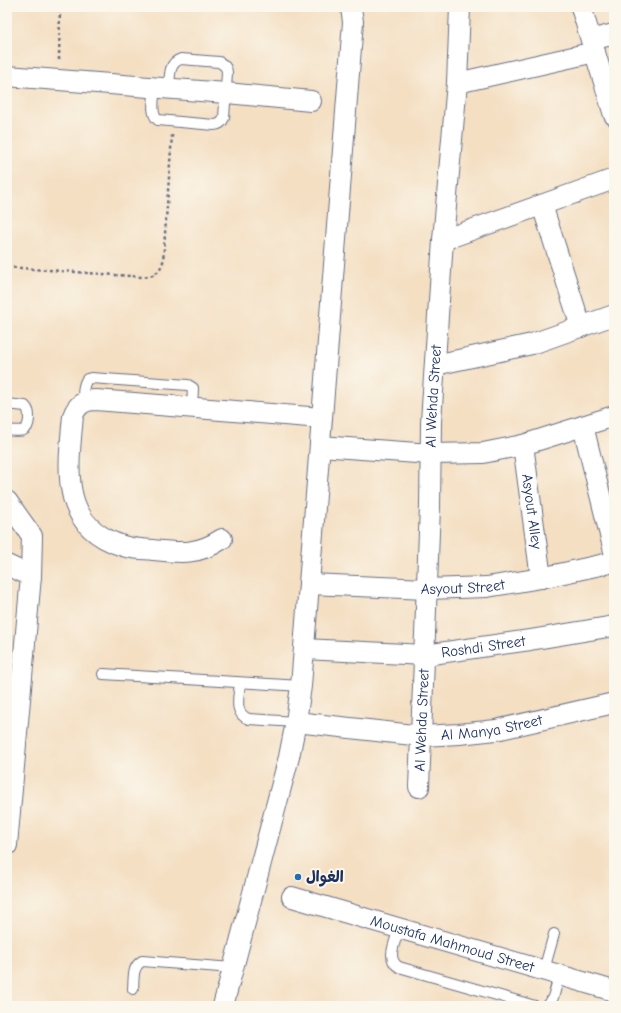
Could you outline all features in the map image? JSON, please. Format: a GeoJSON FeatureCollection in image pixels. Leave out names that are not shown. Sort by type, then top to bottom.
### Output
{"type":"FeatureCollection","features":[{"type":"Feature","properties":{"kind":"street"},"geometry":{"type":"LineString","coordinates":[[223,1006],[289,757],[301,686],[353,22],[351,7]]}},
{"type":"Feature","properties":{"kind":"street","name":"Al Wehda Street"},"geometry":{"type":"LineString","coordinates":[[420,787],[432,422],[443,240],[457,83],[460,7]]}},
{"type":"Feature","properties":{"kind":"street"},"geometry":{"type":"LineString","coordinates":[[581,7],[614,115]]}},
{"type":"Feature","properties":{"kind":"street"},"geometry":{"type":"LineString","coordinates":[[457,83],[593,46],[614,34]]}},
{"type":"Feature","properties":{"kind":"street"},"geometry":{"type":"LineString","coordinates":[[7,76],[310,101]]}},
{"type":"Feature","properties":{"kind":"street"},"geometry":{"type":"LineString","coordinates":[[443,240],[614,179]]}},
{"type":"Feature","properties":{"kind":"street"},"geometry":{"type":"LineString","coordinates":[[542,205],[581,327]]}},
{"type":"Feature","properties":{"kind":"street"},"geometry":{"type":"LineString","coordinates":[[435,365],[532,344],[614,316]]}},
{"type":"Feature","properties":{"kind":"street"},"geometry":{"type":"LineString","coordinates":[[222,539],[212,546],[201,550],[177,553],[124,547],[106,540],[90,528],[79,513],[72,494],[70,475],[73,416],[80,405],[85,402],[96,400],[322,418]]}},
{"type":"Feature","properties":{"kind":"street"},"geometry":{"type":"LineString","coordinates":[[320,446],[431,454],[483,453],[523,445],[614,416]]}},
{"type":"Feature","properties":{"kind":"street"},"geometry":{"type":"LineString","coordinates":[[583,426],[607,491],[614,551]]}},
{"type":"Feature","properties":{"kind":"street","name":"Asyout Alley"},"geometry":{"type":"LineString","coordinates":[[523,445],[541,578]]}},
{"type":"Feature","properties":{"kind":"street"},"geometry":{"type":"LineString","coordinates":[[7,501],[32,536],[31,576],[14,684],[7,845]]}},
{"type":"Feature","properties":{"kind":"street","name":"Asyout Street"},"geometry":{"type":"LineString","coordinates":[[309,584],[427,589],[487,587],[541,578],[614,562]]}},
{"type":"Feature","properties":{"kind":"street"},"geometry":{"type":"LineString","coordinates":[[7,565],[31,576]]}},
{"type":"Feature","properties":{"kind":"street","name":"Roshdi Street"},"geometry":{"type":"LineString","coordinates":[[304,649],[425,655],[614,626]]}},
{"type":"Feature","properties":{"kind":"street","name":"Al Manya Street"},"geometry":{"type":"LineString","coordinates":[[296,722],[422,736],[460,734],[496,730],[614,703]]}},
{"type":"Feature","properties":{"kind":"street","name":"Moustafa Mahmoud Street"},"geometry":{"type":"LineString","coordinates":[[292,897],[614,991]]}},
{"type":"Feature","properties":{"kind":"lane"},"geometry":{"type":"LineString","coordinates":[[181,59],[219,62],[223,64],[227,68],[224,118],[222,122],[218,125],[158,120],[155,118],[153,113],[162,88],[176,60],[181,59]]}},
{"type":"Feature","properties":{"kind":"lane"},"geometry":{"type":"LineString","coordinates":[[7,404],[25,406],[29,414],[28,425],[26,428],[23,430],[7,430]]}},
{"type":"Feature","properties":{"kind":"lane"},"geometry":{"type":"LineString","coordinates":[[103,674],[301,686]]}},
{"type":"Feature","properties":{"kind":"lane"},"geometry":{"type":"LineString","coordinates":[[240,683],[238,708],[240,714],[244,717],[249,719],[296,722]]}},
{"type":"Feature","properties":{"kind":"lane"},"geometry":{"type":"LineString","coordinates":[[399,928],[392,959],[399,967],[535,1006]]}},
{"type":"Feature","properties":{"kind":"lane"},"geometry":{"type":"LineString","coordinates":[[547,1006],[552,1000],[551,973],[554,934]]}},
{"type":"Feature","properties":{"kind":"lane"},"geometry":{"type":"LineString","coordinates":[[133,989],[134,969],[137,964],[142,961],[233,968]]}},
{"type":"Feature","properties":{"kind":"path"},"geometry":{"type":"LineString","coordinates":[[58,80],[60,7]]}},
{"type":"Feature","properties":{"kind":"path"},"geometry":{"type":"LineString","coordinates":[[7,266],[143,277],[152,276],[160,270],[163,262],[173,122]]}},
{"type":"Feature","properties":{"kind":"place","name":"الغوال"},"geometry":{"type":"Point","coordinates":[298,877]}}]}
